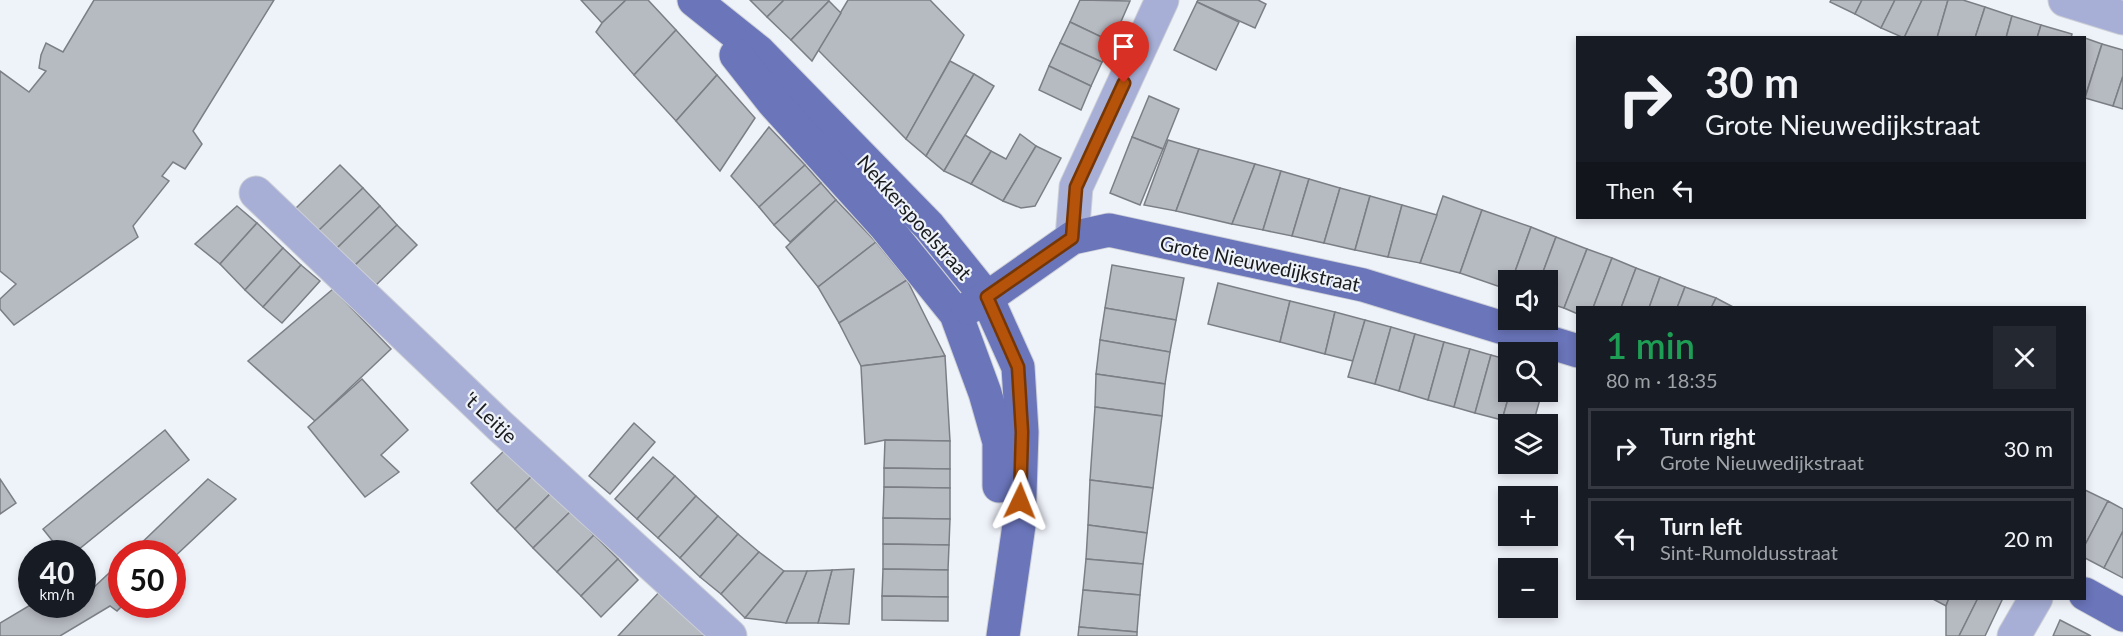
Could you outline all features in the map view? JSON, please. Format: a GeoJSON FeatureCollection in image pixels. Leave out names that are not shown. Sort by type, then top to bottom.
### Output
{"type":"FeatureCollection","features":[{"type":"Feature","properties":{"kind":"main road","name":"Nekkerspoelstraat"},"geometry":{"type":"LineString","coordinates":[[693,0],[766,59],[928,226],[987,297],[1018,367],[1022,432],[1019,525],[1001,636]]}},
{"type":"Feature","properties":{"kind":"main road","name":"Nekkerspoelstraat"},"geometry":{"type":"LineString","coordinates":[[693,0],[773,102],[885,226],[956,314],[985,393],[999,442],[1001,636]]}},
{"type":"Feature","properties":{"kind":"main road","name":"Grote Nieuwedijkstraat"},"geometry":{"type":"LineString","coordinates":[[956,314],[987,297],[1072,238],[1109,230],[1363,285],[1576,350]]}},
{"type":"Feature","properties":{"kind":"main road"},"geometry":{"type":"LineString","coordinates":[[2086,595],[2123,615]]}},
{"type":"Feature","properties":{"kind":"street"},"geometry":{"type":"LineString","coordinates":[[1072,238],[1076,187],[1162,0]]}},
{"type":"Feature","properties":{"kind":"street"},"geometry":{"type":"LineString","coordinates":[[2065,0],[2123,18]]}},
{"type":"Feature","properties":{"kind":"street","name":"'t Leitje"},"geometry":{"type":"LineString","coordinates":[[256,193],[500,426],[730,636]]}},
{"type":"Feature","properties":{"kind":"street"},"geometry":{"type":"LineString","coordinates":[[2014,636],[2035,600]]}},
{"type":"Feature","properties":{"kind":"building"},"geometry":{"type":"Polygon","coordinates":[[[94,0],[274,0],[193,131],[202,144],[185,169],[173,162],[162,176],[169,181],[133,226],[138,237],[14,325],[0,309],[0,299],[16,284],[0,271],[0,71],[29,92],[46,71],[39,68],[46,43],[63,52],[94,0]]]}},
{"type":"Feature","properties":{"kind":"building"},"geometry":{"type":"Polygon","coordinates":[[[581,0],[626,0],[602,23],[581,0]]]}},
{"type":"Feature","properties":{"kind":"building"},"geometry":{"type":"Polygon","coordinates":[[[626,0],[648,0],[676,30],[634,75],[596,32],[626,0]]]}},
{"type":"Feature","properties":{"kind":"building"},"geometry":{"type":"Polygon","coordinates":[[[750,0],[784,0],[767,17],[750,0]]]}},
{"type":"Feature","properties":{"kind":"building"},"geometry":{"type":"Polygon","coordinates":[[[784,0],[829,1],[791,40],[767,17],[784,0]]]}},
{"type":"Feature","properties":{"kind":"building"},"geometry":{"type":"Polygon","coordinates":[[[848,0],[930,0],[964,35],[906,139],[818,50],[848,0]]]}},
{"type":"Feature","properties":{"kind":"building"},"geometry":{"type":"Polygon","coordinates":[[[1080,0],[1130,1],[1112,42],[1070,22],[1080,0]]]}},
{"type":"Feature","properties":{"kind":"building"},"geometry":{"type":"Polygon","coordinates":[[[1198,0],[1258,0],[1266,4],[1255,28],[1197,2],[1198,0]]]}},
{"type":"Feature","properties":{"kind":"building"},"geometry":{"type":"Polygon","coordinates":[[[1831,0],[1862,0],[1855,14],[1830,2],[1831,0]]]}},
{"type":"Feature","properties":{"kind":"building"},"geometry":{"type":"Polygon","coordinates":[[[1862,0],[1895,0],[1881,28],[1855,14],[1862,0]]]}},
{"type":"Feature","properties":{"kind":"building"},"geometry":{"type":"Polygon","coordinates":[[[1895,0],[1922,0],[1905,36],[1881,28],[1895,0]]]}},
{"type":"Feature","properties":{"kind":"building"},"geometry":{"type":"Polygon","coordinates":[[[1922,0],[1948,0],[1938,36],[1905,36],[1922,0]]]}},
{"type":"Feature","properties":{"kind":"building"},"geometry":{"type":"Polygon","coordinates":[[[1948,0],[1963,0],[1985,7],[1976,36],[1938,36],[1948,0]]]}},
{"type":"Feature","properties":{"kind":"building"},"geometry":{"type":"Polygon","coordinates":[[[829,1],[841,13],[812,61],[791,40],[829,1]]]}},
{"type":"Feature","properties":{"kind":"building"},"geometry":{"type":"Polygon","coordinates":[[[1197,2],[1239,22],[1216,70],[1174,50],[1197,2]]]}},
{"type":"Feature","properties":{"kind":"building"},"geometry":{"type":"Polygon","coordinates":[[[1985,7],[2012,16],[2007,36],[1976,36],[1985,7]]]}},
{"type":"Feature","properties":{"kind":"building"},"geometry":{"type":"Polygon","coordinates":[[[2012,16],[2041,25],[2038,36],[2007,36],[2012,16]]]}},
{"type":"Feature","properties":{"kind":"building"},"geometry":{"type":"Polygon","coordinates":[[[1070,22],[1112,42],[1102,62],[1060,43],[1070,22]]]}},
{"type":"Feature","properties":{"kind":"building"},"geometry":{"type":"Polygon","coordinates":[[[2041,25],[2072,34],[2072,36],[2038,36],[2041,25]]]}},
{"type":"Feature","properties":{"kind":"building"},"geometry":{"type":"Polygon","coordinates":[[[676,30],[717,75],[676,121],[634,75],[676,30]]]}},
{"type":"Feature","properties":{"kind":"building"},"geometry":{"type":"Polygon","coordinates":[[[2086,38],[2102,44],[2086,94],[2086,38]]]}},
{"type":"Feature","properties":{"kind":"building"},"geometry":{"type":"Polygon","coordinates":[[[1060,43],[1102,62],[1091,86],[1049,66],[1060,43]]]}},
{"type":"Feature","properties":{"kind":"building"},"geometry":{"type":"Polygon","coordinates":[[[2102,44],[2123,50],[2123,76],[2113,106],[2086,98],[2102,44]]]}},
{"type":"Feature","properties":{"kind":"building"},"geometry":{"type":"Polygon","coordinates":[[[950,61],[974,74],[926,156],[906,139],[950,61]]]}},
{"type":"Feature","properties":{"kind":"building"},"geometry":{"type":"Polygon","coordinates":[[[1049,66],[1091,86],[1081,110],[1039,90],[1049,66]]]}},
{"type":"Feature","properties":{"kind":"building"},"geometry":{"type":"Polygon","coordinates":[[[974,74],[994,86],[944,171],[926,156],[974,74]]]}},
{"type":"Feature","properties":{"kind":"building"},"geometry":{"type":"Polygon","coordinates":[[[717,75],[755,118],[720,171],[676,121],[717,75]]]}},
{"type":"Feature","properties":{"kind":"building"},"geometry":{"type":"Polygon","coordinates":[[[2123,76],[2123,109],[2113,106],[2123,76]]]}},
{"type":"Feature","properties":{"kind":"building"},"geometry":{"type":"Polygon","coordinates":[[[1149,96],[1179,109],[1163,149],[1132,137],[1149,96]]]}},
{"type":"Feature","properties":{"kind":"building"},"geometry":{"type":"Polygon","coordinates":[[[769,127],[805,165],[759,207],[731,176],[769,127]]]}},
{"type":"Feature","properties":{"kind":"building"},"geometry":{"type":"Polygon","coordinates":[[[1020,134],[1036,146],[1003,201],[971,184],[991,151],[1006,159],[1020,134]]]}},
{"type":"Feature","properties":{"kind":"building"},"geometry":{"type":"Polygon","coordinates":[[[965,135],[991,151],[971,184],[944,171],[965,135]]]}},
{"type":"Feature","properties":{"kind":"building"},"geometry":{"type":"Polygon","coordinates":[[[1132,137],[1163,149],[1140,205],[1110,193],[1132,137]]]}},
{"type":"Feature","properties":{"kind":"building"},"geometry":{"type":"Polygon","coordinates":[[[1168,140],[1199,149],[1176,211],[1144,205],[1168,140]]]}},
{"type":"Feature","properties":{"kind":"building"},"geometry":{"type":"Polygon","coordinates":[[[1036,146],[1061,158],[1035,206],[1021,208],[1003,201],[1036,146]]]}},
{"type":"Feature","properties":{"kind":"building"},"geometry":{"type":"Polygon","coordinates":[[[1199,149],[1255,164],[1232,224],[1176,211],[1199,149]]]}},
{"type":"Feature","properties":{"kind":"building"},"geometry":{"type":"Polygon","coordinates":[[[1255,164],[1281,171],[1263,230],[1232,224],[1255,164]]]}},
{"type":"Feature","properties":{"kind":"building"},"geometry":{"type":"Polygon","coordinates":[[[340,165],[363,188],[317,232],[295,209],[340,165]]]}},
{"type":"Feature","properties":{"kind":"building"},"geometry":{"type":"Polygon","coordinates":[[[805,165],[821,183],[774,225],[759,207],[805,165]]]}},
{"type":"Feature","properties":{"kind":"building"},"geometry":{"type":"Polygon","coordinates":[[[1281,171],[1309,179],[1292,236],[1263,230],[1281,171]]]}},
{"type":"Feature","properties":{"kind":"building"},"geometry":{"type":"Polygon","coordinates":[[[1309,179],[1340,188],[1324,243],[1292,236],[1309,179]]]}},
{"type":"Feature","properties":{"kind":"building"},"geometry":{"type":"Polygon","coordinates":[[[821,183],[836,200],[790,242],[774,225],[821,183]]]}},
{"type":"Feature","properties":{"kind":"building"},"geometry":{"type":"Polygon","coordinates":[[[363,188],[380,206],[335,250],[317,232],[363,188]]]}},
{"type":"Feature","properties":{"kind":"building"},"geometry":{"type":"Polygon","coordinates":[[[1340,188],[1370,196],[1355,250],[1324,243],[1340,188]]]}},
{"type":"Feature","properties":{"kind":"building"},"geometry":{"type":"Polygon","coordinates":[[[1370,196],[1402,205],[1388,257],[1355,250],[1370,196]]]}},
{"type":"Feature","properties":{"kind":"building"},"geometry":{"type":"Polygon","coordinates":[[[1443,196],[1482,210],[1460,273],[1420,263],[1443,196]]]}},
{"type":"Feature","properties":{"kind":"building"},"geometry":{"type":"Polygon","coordinates":[[[836,200],[876,242],[818,287],[786,247],[836,200]]]}},
{"type":"Feature","properties":{"kind":"building"},"geometry":{"type":"Polygon","coordinates":[[[1402,205],[1437,215],[1420,263],[1388,257],[1402,205]]]}},
{"type":"Feature","properties":{"kind":"building"},"geometry":{"type":"Polygon","coordinates":[[[237,206],[257,223],[220,264],[195,244],[237,206]]]}},
{"type":"Feature","properties":{"kind":"building"},"geometry":{"type":"Polygon","coordinates":[[[380,206],[397,225],[352,268],[335,250],[380,206]]]}},
{"type":"Feature","properties":{"kind":"building"},"geometry":{"type":"Polygon","coordinates":[[[1482,210],[1531,227],[1516,270],[1498,270],[1498,286],[1460,273],[1482,210]]]}},
{"type":"Feature","properties":{"kind":"building"},"geometry":{"type":"Polygon","coordinates":[[[257,223],[283,248],[245,290],[220,264],[257,223]]]}},
{"type":"Feature","properties":{"kind":"building"},"geometry":{"type":"Polygon","coordinates":[[[397,225],[417,245],[372,289],[352,268],[397,225]]]}},
{"type":"Feature","properties":{"kind":"building"},"geometry":{"type":"Polygon","coordinates":[[[1531,227],[1556,237],[1544,270],[1516,270],[1531,227]]]}},
{"type":"Feature","properties":{"kind":"building"},"geometry":{"type":"Polygon","coordinates":[[[1556,237],[1587,249],[1564,308],[1558,306],[1558,270],[1544,270],[1556,237]]]}},
{"type":"Feature","properties":{"kind":"building"},"geometry":{"type":"Polygon","coordinates":[[[876,242],[907,280],[839,323],[818,287],[876,242]]]}},
{"type":"Feature","properties":{"kind":"building"},"geometry":{"type":"Polygon","coordinates":[[[283,248],[301,265],[263,307],[245,290],[283,248]]]}},
{"type":"Feature","properties":{"kind":"building"},"geometry":{"type":"Polygon","coordinates":[[[1587,249],[1612,258],[1594,306],[1576,306],[1576,313],[1564,308],[1587,249]]]}},
{"type":"Feature","properties":{"kind":"building"},"geometry":{"type":"Polygon","coordinates":[[[1612,258],[1636,268],[1622,306],[1594,306],[1612,258]]]}},
{"type":"Feature","properties":{"kind":"building"},"geometry":{"type":"Polygon","coordinates":[[[301,265],[320,281],[282,323],[263,307],[301,265]]]}},
{"type":"Feature","properties":{"kind":"building"},"geometry":{"type":"Polygon","coordinates":[[[1112,265],[1184,278],[1176,320],[1105,308],[1112,265]]]}},
{"type":"Feature","properties":{"kind":"building"},"geometry":{"type":"Polygon","coordinates":[[[1636,268],[1660,277],[1650,306],[1622,306],[1636,268]]]}},
{"type":"Feature","properties":{"kind":"building"},"geometry":{"type":"Polygon","coordinates":[[[1660,277],[1685,287],[1678,306],[1650,306],[1660,277]]]}},
{"type":"Feature","properties":{"kind":"building"},"geometry":{"type":"Polygon","coordinates":[[[907,280],[945,356],[861,366],[839,323],[907,280]]]}},
{"type":"Feature","properties":{"kind":"building"},"geometry":{"type":"Polygon","coordinates":[[[1218,283],[1290,301],[1280,342],[1208,324],[1218,283]]]}},
{"type":"Feature","properties":{"kind":"building"},"geometry":{"type":"Polygon","coordinates":[[[1685,287],[1716,298],[1712,306],[1678,306],[1685,287]]]}},
{"type":"Feature","properties":{"kind":"building"},"geometry":{"type":"Polygon","coordinates":[[[333,289],[391,349],[315,421],[248,361],[333,289]]]}},
{"type":"Feature","properties":{"kind":"building"},"geometry":{"type":"Polygon","coordinates":[[[1716,298],[1731,306],[1712,306],[1716,298]]]}},
{"type":"Feature","properties":{"kind":"building"},"geometry":{"type":"Polygon","coordinates":[[[1290,301],[1335,312],[1325,354],[1280,342],[1290,301]]]}},
{"type":"Feature","properties":{"kind":"building"},"geometry":{"type":"Polygon","coordinates":[[[1105,308],[1176,320],[1170,352],[1100,340],[1105,308]]]}},
{"type":"Feature","properties":{"kind":"building"},"geometry":{"type":"Polygon","coordinates":[[[1335,312],[1365,320],[1353,361],[1325,354],[1335,312]]]}},
{"type":"Feature","properties":{"kind":"building"},"geometry":{"type":"Polygon","coordinates":[[[1365,320],[1391,327],[1375,384],[1348,377],[1365,320]]]}},
{"type":"Feature","properties":{"kind":"building"},"geometry":{"type":"Polygon","coordinates":[[[1391,327],[1415,334],[1399,391],[1375,384],[1391,327]]]}},
{"type":"Feature","properties":{"kind":"building"},"geometry":{"type":"Polygon","coordinates":[[[1415,334],[1444,342],[1428,400],[1399,391],[1415,334]]]}},
{"type":"Feature","properties":{"kind":"building"},"geometry":{"type":"Polygon","coordinates":[[[1100,340],[1170,352],[1165,384],[1096,374],[1100,340]]]}},
{"type":"Feature","properties":{"kind":"building"},"geometry":{"type":"Polygon","coordinates":[[[1444,342],[1470,349],[1454,407],[1428,400],[1444,342]]]}},
{"type":"Feature","properties":{"kind":"building"},"geometry":{"type":"Polygon","coordinates":[[[1470,349],[1491,355],[1475,413],[1454,407],[1470,349]]]}},
{"type":"Feature","properties":{"kind":"building"},"geometry":{"type":"Polygon","coordinates":[[[1491,355],[1498,357],[1498,402],[1507,402],[1504,414],[1498,414],[1498,419],[1475,413],[1491,355]]]}},
{"type":"Feature","properties":{"kind":"building"},"geometry":{"type":"Polygon","coordinates":[[[945,356],[950,441],[885,440],[865,444],[861,366],[945,356]]]}},
{"type":"Feature","properties":{"kind":"building"},"geometry":{"type":"Polygon","coordinates":[[[1096,374],[1165,384],[1162,416],[1095,407],[1096,374]]]}},
{"type":"Feature","properties":{"kind":"building"},"geometry":{"type":"Polygon","coordinates":[[[362,379],[408,430],[381,455],[399,472],[365,497],[308,427],[362,379]]]}},
{"type":"Feature","properties":{"kind":"building"},"geometry":{"type":"Polygon","coordinates":[[[1507,402],[1539,402],[1536,414],[1504,414],[1507,402]]]}},
{"type":"Feature","properties":{"kind":"building"},"geometry":{"type":"Polygon","coordinates":[[[1095,407],[1162,416],[1153,488],[1090,480],[1095,407]]]}},
{"type":"Feature","properties":{"kind":"building"},"geometry":{"type":"Polygon","coordinates":[[[634,423],[655,442],[610,494],[589,476],[634,423]]]}},
{"type":"Feature","properties":{"kind":"building"},"geometry":{"type":"Polygon","coordinates":[[[165,430],[189,460],[90,540],[52,540],[43,529],[165,430]]]}},
{"type":"Feature","properties":{"kind":"building"},"geometry":{"type":"Polygon","coordinates":[[[885,440],[950,441],[950,469],[884,468],[885,440]]]}},
{"type":"Feature","properties":{"kind":"building"},"geometry":{"type":"Polygon","coordinates":[[[508,447],[534,474],[497,511],[471,483],[508,447]]]}},
{"type":"Feature","properties":{"kind":"building"},"geometry":{"type":"Polygon","coordinates":[[[653,457],[675,476],[637,519],[615,499],[653,457]]]}},
{"type":"Feature","properties":{"kind":"building"},"geometry":{"type":"Polygon","coordinates":[[[884,468],[950,469],[950,488],[884,487],[884,468]]]}},
{"type":"Feature","properties":{"kind":"building"},"geometry":{"type":"Polygon","coordinates":[[[534,474],[552,492],[515,529],[497,511],[534,474]]]}},
{"type":"Feature","properties":{"kind":"building"},"geometry":{"type":"Polygon","coordinates":[[[675,476],[696,496],[658,538],[637,519],[675,476]]]}},
{"type":"Feature","properties":{"kind":"building"},"geometry":{"type":"Polygon","coordinates":[[[0,479],[16,503],[0,514],[0,479]]]}},
{"type":"Feature","properties":{"kind":"building"},"geometry":{"type":"Polygon","coordinates":[[[208,479],[236,499],[186,546],[186,540],[145,540],[208,479]]]}},
{"type":"Feature","properties":{"kind":"building"},"geometry":{"type":"Polygon","coordinates":[[[1090,480],[1153,488],[1147,533],[1088,525],[1090,480]]]}},
{"type":"Feature","properties":{"kind":"building"},"geometry":{"type":"Polygon","coordinates":[[[884,487],[950,488],[950,519],[883,518],[884,487]]]}},
{"type":"Feature","properties":{"kind":"building"},"geometry":{"type":"Polygon","coordinates":[[[2086,490],[2108,501],[2086,543],[2086,490]]]}},
{"type":"Feature","properties":{"kind":"building"},"geometry":{"type":"Polygon","coordinates":[[[552,492],[571,511],[533,548],[515,529],[552,492]]]}},
{"type":"Feature","properties":{"kind":"building"},"geometry":{"type":"Polygon","coordinates":[[[696,496],[718,516],[680,558],[658,538],[696,496]]]}},
{"type":"Feature","properties":{"kind":"building"},"geometry":{"type":"Polygon","coordinates":[[[2108,501],[2123,509],[2123,531],[2104,568],[2086,559],[2086,543],[2108,501]]]}},
{"type":"Feature","properties":{"kind":"building"},"geometry":{"type":"Polygon","coordinates":[[[571,511],[594,535],[557,572],[533,548],[571,511]]]}},
{"type":"Feature","properties":{"kind":"building"},"geometry":{"type":"Polygon","coordinates":[[[718,516],[738,534],[700,577],[680,558],[718,516]]]}},
{"type":"Feature","properties":{"kind":"building"},"geometry":{"type":"Polygon","coordinates":[[[883,518],[950,519],[949,545],[883,544],[883,518]]]}},
{"type":"Feature","properties":{"kind":"building"},"geometry":{"type":"Polygon","coordinates":[[[1088,525],[1147,533],[1143,564],[1086,559],[1088,525]]]}},
{"type":"Feature","properties":{"kind":"building"},"geometry":{"type":"Polygon","coordinates":[[[2123,531],[2123,578],[2104,568],[2123,531]]]}},
{"type":"Feature","properties":{"kind":"building"},"geometry":{"type":"Polygon","coordinates":[[[738,534],[759,552],[721,594],[700,577],[738,534]]]}},
{"type":"Feature","properties":{"kind":"building"},"geometry":{"type":"Polygon","coordinates":[[[594,535],[618,559],[581,596],[557,572],[594,535]]]}},
{"type":"Feature","properties":{"kind":"building"},"geometry":{"type":"Polygon","coordinates":[[[883,544],[949,545],[948,570],[883,569],[883,544]]]}},
{"type":"Feature","properties":{"kind":"building"},"geometry":{"type":"Polygon","coordinates":[[[759,552],[784,571],[745,618],[721,594],[759,552]]]}},
{"type":"Feature","properties":{"kind":"building"},"geometry":{"type":"Polygon","coordinates":[[[618,559],[638,580],[601,617],[581,596],[618,559]]]}},
{"type":"Feature","properties":{"kind":"building"},"geometry":{"type":"Polygon","coordinates":[[[1086,559],[1143,564],[1140,595],[1083,590],[1086,559]]]}},
{"type":"Feature","properties":{"kind":"building"},"geometry":{"type":"Polygon","coordinates":[[[854,569],[849,624],[818,623],[832,570],[854,569]]]}},
{"type":"Feature","properties":{"kind":"building"},"geometry":{"type":"Polygon","coordinates":[[[883,569],[948,570],[948,597],[882,596],[883,569]]]}},
{"type":"Feature","properties":{"kind":"building"},"geometry":{"type":"Polygon","coordinates":[[[832,570],[818,623],[786,623],[807,571],[832,570]]]}},
{"type":"Feature","properties":{"kind":"building"},"geometry":{"type":"Polygon","coordinates":[[[784,571],[807,571],[786,623],[745,618],[784,571]]]}},
{"type":"Feature","properties":{"kind":"building"},"geometry":{"type":"Polygon","coordinates":[[[108,574],[108,607],[96,614],[96,585],[108,574]]]}},
{"type":"Feature","properties":{"kind":"building"},"geometry":{"type":"Polygon","coordinates":[[[665,586],[721,636],[618,636],[665,586]]]}},
{"type":"Feature","properties":{"kind":"building"},"geometry":{"type":"Polygon","coordinates":[[[1083,590],[1140,595],[1137,632],[1079,627],[1083,590]]]}},
{"type":"Feature","properties":{"kind":"building"},"geometry":{"type":"Polygon","coordinates":[[[882,596],[948,597],[948,621],[882,620],[882,596]]]}},
{"type":"Feature","properties":{"kind":"building"},"geometry":{"type":"Polygon","coordinates":[[[1935,600],[1948,600],[1946,606],[1935,600]]]}},
{"type":"Feature","properties":{"kind":"building"},"geometry":{"type":"Polygon","coordinates":[[[1948,600],[1977,600],[1959,636],[1946,636],[1946,606],[1948,600]]]}},
{"type":"Feature","properties":{"kind":"building"},"geometry":{"type":"Polygon","coordinates":[[[1977,600],[2002,600],[1985,636],[1959,636],[1977,600]]]}},
{"type":"Feature","properties":{"kind":"building"},"geometry":{"type":"Polygon","coordinates":[[[18,612],[18,618],[90,618],[60,636],[0,636],[0,623],[18,612]]]}},
{"type":"Feature","properties":{"kind":"building"},"geometry":{"type":"Polygon","coordinates":[[[2060,620],[2091,636],[2053,636],[2060,620]]]}},
{"type":"Feature","properties":{"kind":"building"},"geometry":{"type":"Polygon","coordinates":[[[1079,627],[1137,632],[1137,636],[1078,636],[1079,627]]]}},
{"type":"Feature","properties":{"kind":"route"},"geometry":{"type":"LineString","coordinates":[[1020,501],[1022,432],[1018,367],[987,297],[1072,238],[1076,187],[1124,83]]}}]}
